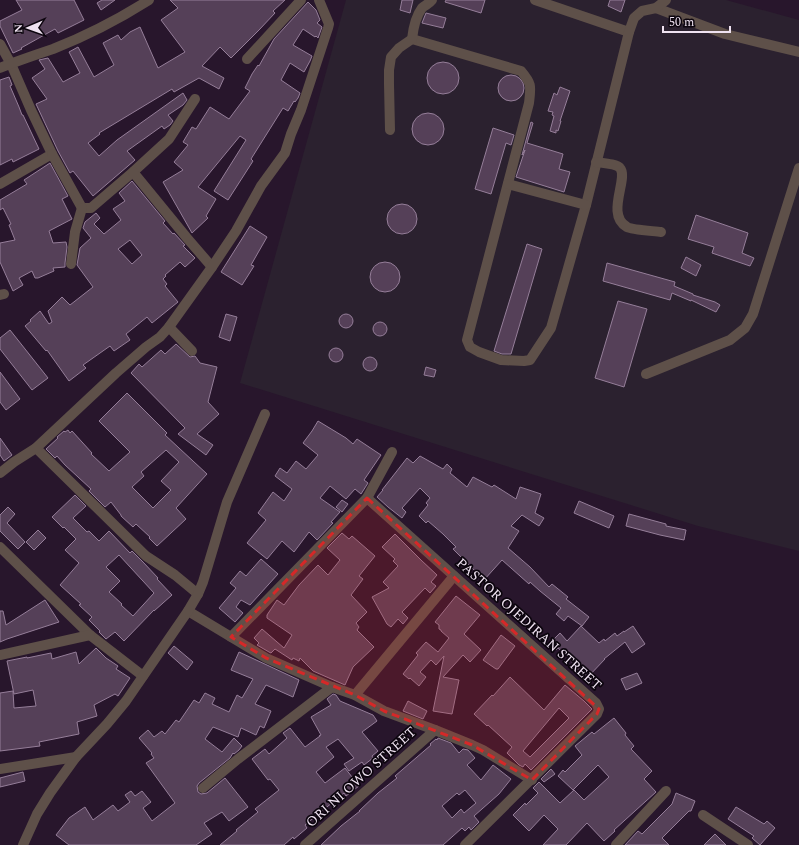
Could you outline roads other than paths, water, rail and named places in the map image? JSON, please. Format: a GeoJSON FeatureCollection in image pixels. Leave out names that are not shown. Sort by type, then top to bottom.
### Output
{"type":"FeatureCollection","features":[{"type":"Feature","properties":{"kind":"street"},"geometry":{"type":"LineString","coordinates":[[0,68],[80,37],[128,13],[149,0]]}},
{"type":"Feature","properties":{"kind":"street"},"geometry":{"type":"LineString","coordinates":[[247,59],[301,0]]}},
{"type":"Feature","properties":{"kind":"street"},"geometry":{"type":"LineString","coordinates":[[0,473],[36,448],[146,347],[160,337],[169,327],[212,267],[236,231],[261,186],[286,153],[291,134],[301,110],[329,24],[319,0]]}},
{"type":"Feature","properties":{"kind":"street"},"geometry":{"type":"LineString","coordinates":[[390,130],[388,84],[391,57],[399,48],[412,39],[414,27],[422,8],[432,0]]}},
{"type":"Feature","properties":{"kind":"street"},"geometry":{"type":"LineString","coordinates":[[535,0],[629,32]]}},
{"type":"Feature","properties":{"kind":"street"},"geometry":{"type":"LineString","coordinates":[[412,39],[521,71],[529,80],[531,88],[529,103],[467,340],[470,347],[479,352],[501,360],[524,361],[530,360],[551,328],[586,205],[629,32],[634,18],[642,11],[656,8],[666,0]]}},
{"type":"Feature","properties":{"kind":"street"},"geometry":{"type":"LineString","coordinates":[[656,8],[725,34],[799,52]]}},
{"type":"Feature","properties":{"kind":"street"},"geometry":{"type":"LineString","coordinates":[[0,44],[11,64],[30,110],[82,208],[76,232],[71,264]]}},
{"type":"Feature","properties":{"kind":"street"},"geometry":{"type":"LineString","coordinates":[[82,208],[91,208],[169,140],[195,99]]}},
{"type":"Feature","properties":{"kind":"street"},"geometry":{"type":"LineString","coordinates":[[0,184],[52,154]]}},
{"type":"Feature","properties":{"kind":"street"},"geometry":{"type":"LineString","coordinates":[[596,162],[617,166],[622,171],[617,205],[619,219],[623,224],[628,228],[661,232]]}},
{"type":"Feature","properties":{"kind":"street"},"geometry":{"type":"LineString","coordinates":[[646,374],[730,340],[745,328],[753,314],[799,168]]}},
{"type":"Feature","properties":{"kind":"street"},"geometry":{"type":"LineString","coordinates":[[133,172],[212,267]]}},
{"type":"Feature","properties":{"kind":"street"},"geometry":{"type":"LineString","coordinates":[[508,184],[586,205]]}},
{"type":"Feature","properties":{"kind":"street"},"geometry":{"type":"LineString","coordinates":[[169,327],[192,351]]}},
{"type":"Feature","properties":{"kind":"street"},"geometry":{"type":"LineString","coordinates":[[24,845],[37,814],[50,793],[76,756],[107,724],[126,701],[198,594],[203,582],[226,502],[265,414]]}},
{"type":"Feature","properties":{"kind":"street"},"geometry":{"type":"LineString","coordinates":[[36,448],[146,556],[175,575],[198,594]]}},
{"type":"Feature","properties":{"kind":"street"},"geometry":{"type":"LineString","coordinates":[[231,637],[368,498],[392,452]]}},
{"type":"Feature","properties":{"kind":"street","name":"PASTOR OJEDIRAN STREET"},"geometry":{"type":"LineString","coordinates":[[368,498],[596,703],[599,709],[598,714],[466,845]]}},
{"type":"Feature","properties":{"kind":"street"},"geometry":{"type":"LineString","coordinates":[[0,547],[90,635],[143,676]]}},
{"type":"Feature","properties":{"kind":"street"},"geometry":{"type":"LineString","coordinates":[[355,695],[454,576]]}},
{"type":"Feature","properties":{"kind":"street"},"geometry":{"type":"LineString","coordinates":[[188,611],[266,658],[332,687],[355,695],[384,711],[483,750],[532,780]]}},
{"type":"Feature","properties":{"kind":"street"},"geometry":{"type":"LineString","coordinates":[[0,656],[90,635]]}},
{"type":"Feature","properties":{"kind":"street"},"geometry":{"type":"LineString","coordinates":[[203,788],[238,759],[332,687]]}},
{"type":"Feature","properties":{"kind":"street","name":"ORI NI OWO STREET"},"geometry":{"type":"LineString","coordinates":[[305,845],[435,730]]}},
{"type":"Feature","properties":{"kind":"street"},"geometry":{"type":"LineString","coordinates":[[0,769],[76,756]]}},
{"type":"Feature","properties":{"kind":"street"},"geometry":{"type":"LineString","coordinates":[[616,845],[666,791]]}},
{"type":"Feature","properties":{"kind":"street"},"geometry":{"type":"LineString","coordinates":[[703,815],[748,845]]}}]}
